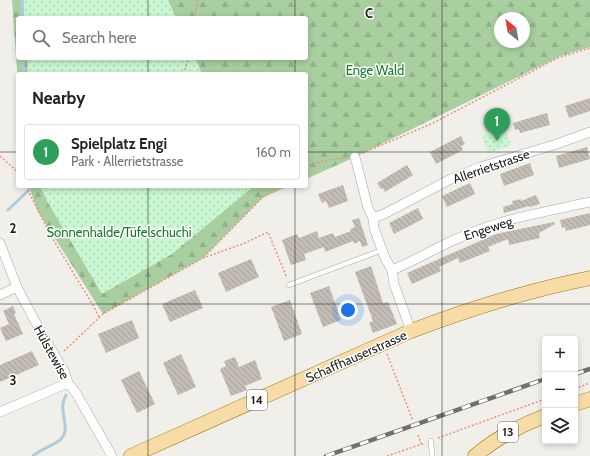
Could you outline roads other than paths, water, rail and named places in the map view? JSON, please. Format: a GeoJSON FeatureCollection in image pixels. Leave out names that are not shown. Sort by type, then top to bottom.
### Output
{"type":"FeatureCollection","features":[{"type":"Feature","properties":{"kind":"main road","name":"Schaffhauserstrasse"},"geometry":{"type":"LineString","coordinates":[[131,456],[411,331],[496,302],[590,278]]}},
{"type":"Feature","properties":{"kind":"main road"},"geometry":{"type":"LineString","coordinates":[[578,403],[590,398]]}},
{"type":"Feature","properties":{"kind":"main road","name":"13"},"geometry":{"type":"LineString","coordinates":[[475,456],[499,437],[542,417]]}},
{"type":"Feature","properties":{"kind":"street","name":"Allerrietstrasse"},"geometry":{"type":"LineString","coordinates":[[373,218],[451,179],[480,167],[554,145],[590,132]]}},
{"type":"Feature","properties":{"kind":"street"},"geometry":{"type":"LineString","coordinates":[[355,157],[368,208],[373,218],[374,228],[382,250],[392,270],[394,284],[411,331]]}},
{"type":"Feature","properties":{"kind":"street","name":"Engeweg"},"geometry":{"type":"LineString","coordinates":[[392,270],[467,234],[496,224],[590,202]]}},
{"type":"Feature","properties":{"kind":"street","name":"Hülstewise"},"geometry":{"type":"LineString","coordinates":[[0,243],[17,287],[64,371],[68,383],[76,393],[112,456]]}},
{"type":"Feature","properties":{"kind":"street"},"geometry":{"type":"LineString","coordinates":[[0,295],[17,287]]}},
{"type":"Feature","properties":{"kind":"street"},"geometry":{"type":"LineString","coordinates":[[0,412],[68,383]]}},
{"type":"Feature","properties":{"kind":"lane"},"geometry":{"type":"LineString","coordinates":[[289,285],[382,250]]}},
{"type":"Feature","properties":{"kind":"lane"},"geometry":{"type":"LineString","coordinates":[[431,441],[432,456]]}},
{"type":"Feature","properties":{"kind":"waterway"},"geometry":{"type":"LineString","coordinates":[[21,0],[23,2],[21,6],[23,10],[22,16]]}},
{"type":"Feature","properties":{"kind":"waterway"},"geometry":{"type":"LineString","coordinates":[[23,72],[24,68],[21,64],[24,60]]}},
{"type":"Feature","properties":{"kind":"waterway"},"geometry":{"type":"LineString","coordinates":[[8,210],[31,188]]}},
{"type":"Feature","properties":{"kind":"waterway"},"geometry":{"type":"LineString","coordinates":[[33,456],[39,451],[57,442],[63,436],[65,432],[63,404],[66,395]]}},
{"type":"Feature","properties":{"kind":"railway"},"geometry":{"type":"LineString","coordinates":[[578,373],[590,369]]}},
{"type":"Feature","properties":{"kind":"railway"},"geometry":{"type":"LineString","coordinates":[[326,456],[542,380]]}},
{"type":"Feature","properties":{"kind":"place","name":"Spielplatz Engi"},"geometry":{"type":"Point","coordinates":[497,141]}},
{"type":"Feature","properties":{"kind":"park label","name":"Enge Wald"},"geometry":{"type":"Point","coordinates":[375,70]}},
{"type":"Feature","properties":{"kind":"park label","name":"Sonnenhalde/Tüfelschuchi"},"geometry":{"type":"Point","coordinates":[119,232]}}]}
